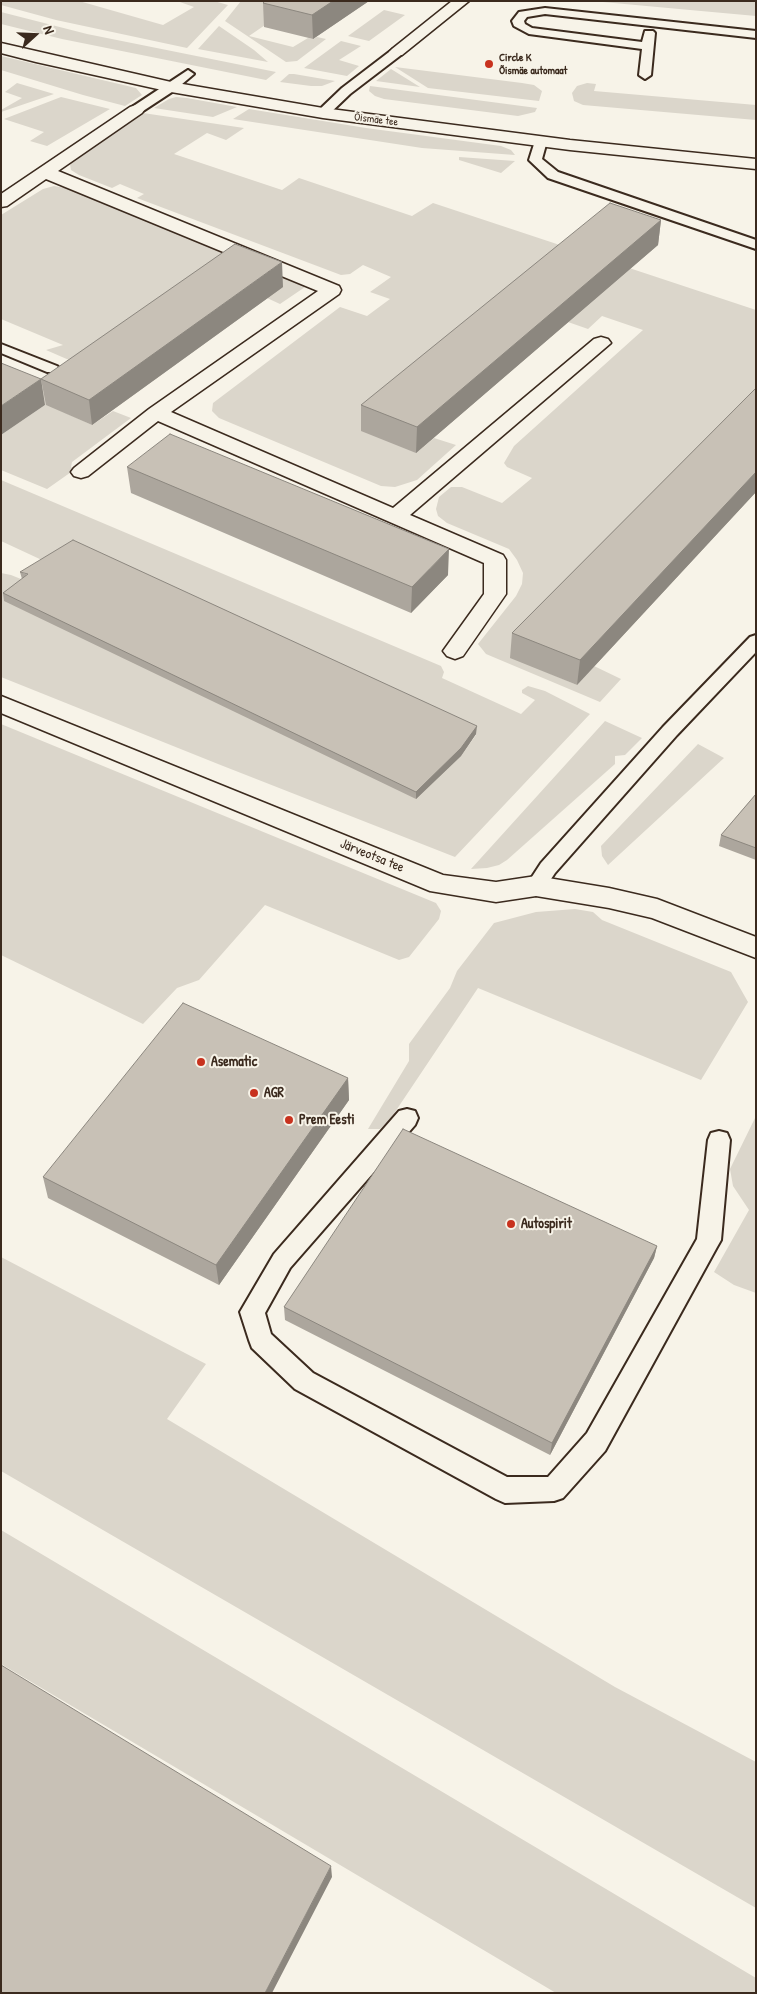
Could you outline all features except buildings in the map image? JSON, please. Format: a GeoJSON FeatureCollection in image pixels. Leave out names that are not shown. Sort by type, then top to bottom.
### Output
{"type":"FeatureCollection","features":[{"type":"Feature","properties":{"kind":"street"},"geometry":{"type":"LineString","coordinates":[[397,52],[462,1]]}},
{"type":"Feature","properties":{"kind":"street","name":"Õismäe tee"},"geometry":{"type":"LineString","coordinates":[[1,48],[36,58],[171,87],[323,113],[756,164]]}},
{"type":"Feature","properties":{"kind":"street"},"geometry":{"type":"LineString","coordinates":[[169,70],[207,77]]}},
{"type":"Feature","properties":{"kind":"street","name":"Õismäe tee"},"geometry":{"type":"LineString","coordinates":[[320,96],[357,101]]}},
{"type":"Feature","properties":{"kind":"street"},"geometry":{"type":"LineString","coordinates":[[1,202],[136,110]]}},
{"type":"Feature","properties":{"kind":"street"},"geometry":{"type":"LineString","coordinates":[[461,115],[556,128]]}},
{"type":"Feature","properties":{"kind":"street"},"geometry":{"type":"LineString","coordinates":[[45,172],[332,290],[156,413],[81,472]]}},
{"type":"Feature","properties":{"kind":"street"},"geometry":{"type":"LineString","coordinates":[[395,517],[601,344]]}},
{"type":"Feature","properties":{"kind":"street"},"geometry":{"type":"LineString","coordinates":[[156,413],[495,560],[495,594],[455,651]]}},
{"type":"Feature","properties":{"kind":"street","name":"Järveotsa tee"},"geometry":{"type":"LineString","coordinates":[[1,704],[439,884],[496,892],[536,886],[609,898],[657,909],[756,948]]}},
{"type":"Feature","properties":{"kind":"lane"},"geometry":{"type":"LineString","coordinates":[[648,46],[529,31],[520,26],[518,21],[523,14],[545,11],[756,35]]}},
{"type":"Feature","properties":{"kind":"lane"},"geometry":{"type":"LineString","coordinates":[[645,75],[650,24]]}},
{"type":"Feature","properties":{"kind":"lane"},"geometry":{"type":"LineString","coordinates":[[323,113],[397,52]]}},
{"type":"Feature","properties":{"kind":"lane"},"geometry":{"type":"LineString","coordinates":[[136,110],[188,74]]}},
{"type":"Feature","properties":{"kind":"lane"},"geometry":{"type":"LineString","coordinates":[[541,140],[535,160],[553,175],[756,245]]}},
{"type":"Feature","properties":{"kind":"lane"},"geometry":{"type":"LineString","coordinates":[[1,348],[52,369]]}},
{"type":"Feature","properties":{"kind":"lane"},"geometry":{"type":"LineString","coordinates":[[536,886],[548,868],[670,731],[755,644]]}},
{"type":"Feature","properties":{"kind":"lane"},"geometry":{"type":"LineString","coordinates":[[407,1118],[282,1261],[252,1312],[261,1340],[304,1381],[505,1490],[554,1489],[596,1442],[709,1240],[719,1140]]}},
{"type":"Feature","properties":{"kind":"shaded area"},"geometry":{"type":"Polygon","coordinates":[[[1,1],[79,1],[163,25],[194,7],[177,1],[214,1],[228,5],[187,48],[56,20],[1,5],[1,1]]]}},
{"type":"Feature","properties":{"kind":"shaded area"},"geometry":{"type":"Polygon","coordinates":[[[241,1],[300,1],[249,36],[293,47],[308,38],[326,39],[297,61],[286,62],[225,21],[241,1]]]}},
{"type":"Feature","properties":{"kind":"shaded area"},"geometry":{"type":"Polygon","coordinates":[[[592,1],[756,1],[756,16],[690,10],[592,1]]]}},
{"type":"Feature","properties":{"kind":"shaded area"},"geometry":{"type":"Polygon","coordinates":[[[384,10],[405,15],[369,41],[348,36],[384,10]]]}},
{"type":"Feature","properties":{"kind":"shaded area"},"geometry":{"type":"Polygon","coordinates":[[[1,12],[87,34],[276,72],[266,80],[62,39],[1,24],[1,12]]]}},
{"type":"Feature","properties":{"kind":"shaded area"},"geometry":{"type":"Polygon","coordinates":[[[219,26],[254,50],[268,62],[198,49],[219,26]]]}},
{"type":"Feature","properties":{"kind":"shaded area"},"geometry":{"type":"Polygon","coordinates":[[[341,41],[361,46],[339,60],[359,66],[347,76],[304,68],[341,41]]]}},
{"type":"Feature","properties":{"kind":"shaded area"},"geometry":{"type":"Polygon","coordinates":[[[1,56],[136,88],[142,95],[125,106],[83,95],[1,70],[1,56]]]}},
{"type":"Feature","properties":{"kind":"shaded area"},"geometry":{"type":"Polygon","coordinates":[[[395,67],[522,83],[534,85],[542,91],[539,101],[428,88],[395,67]]]}},
{"type":"Feature","properties":{"kind":"shaded area"},"geometry":{"type":"Polygon","coordinates":[[[391,69],[420,87],[376,81],[391,69]]]}},
{"type":"Feature","properties":{"kind":"shaded area"},"geometry":{"type":"Polygon","coordinates":[[[289,74],[335,81],[322,86],[280,82],[289,74]]]}},
{"type":"Feature","properties":{"kind":"shaded area"},"geometry":{"type":"Polygon","coordinates":[[[17,83],[54,94],[1,112],[1,110],[22,98],[5,92],[17,83]]]}},
{"type":"Feature","properties":{"kind":"shaded area"},"geometry":{"type":"Polygon","coordinates":[[[587,83],[596,84],[594,91],[756,105],[756,120],[583,105],[574,101],[572,93],[577,86],[587,83]]]}},
{"type":"Feature","properties":{"kind":"shaded area"},"geometry":{"type":"Polygon","coordinates":[[[370,86],[537,108],[535,112],[518,116],[384,99],[375,96],[369,91],[370,86]]]}},
{"type":"Feature","properties":{"kind":"shaded area"},"geometry":{"type":"Polygon","coordinates":[[[61,97],[110,109],[47,146],[30,141],[44,132],[4,119],[61,97]]]}},
{"type":"Feature","properties":{"kind":"shaded area"},"geometry":{"type":"Polygon","coordinates":[[[176,97],[237,107],[213,117],[154,108],[176,97]]]}},
{"type":"Feature","properties":{"kind":"shaded area"},"geometry":{"type":"Polygon","coordinates":[[[249,109],[366,128],[501,146],[511,150],[515,155],[422,148],[233,119],[249,109]]]}},
{"type":"Feature","properties":{"kind":"shaded area"},"geometry":{"type":"Polygon","coordinates":[[[143,113],[244,128],[226,140],[207,133],[174,154],[282,190],[299,178],[412,216],[433,203],[756,310],[756,407],[511,657],[577,685],[594,666],[621,679],[600,702],[486,654],[478,644],[516,596],[522,584],[523,573],[509,549],[447,523],[438,516],[436,509],[439,497],[451,487],[462,487],[502,503],[532,478],[507,467],[504,463],[514,446],[643,330],[602,316],[588,329],[568,322],[581,310],[416,453],[434,438],[456,445],[417,480],[395,487],[381,486],[219,418],[212,411],[213,403],[340,307],[367,316],[390,299],[370,292],[391,277],[363,265],[350,274],[341,275],[137,198],[144,194],[120,184],[112,188],[71,170],[70,164],[76,158],[143,113]]]}},
{"type":"Feature","properties":{"kind":"shaded area"},"geometry":{"type":"Polygon","coordinates":[[[459,157],[515,161],[501,173],[459,160],[459,157]]]}},
{"type":"Feature","properties":{"kind":"shaded area"},"geometry":{"type":"Polygon","coordinates":[[[54,186],[65,188],[301,280],[305,287],[280,304],[267,298],[46,404],[92,425],[113,411],[131,418],[72,462],[71,467],[74,470],[47,489],[1,470],[1,435],[45,405],[18,393],[69,360],[46,350],[63,345],[1,319],[1,215],[43,189],[54,186]]]}},
{"type":"Feature","properties":{"kind":"shaded area"},"geometry":{"type":"Polygon","coordinates":[[[1,480],[441,666],[444,672],[442,678],[521,714],[535,700],[522,693],[522,690],[528,686],[545,691],[590,714],[455,857],[218,764],[1,677],[1,573],[11,575],[461,756],[476,735],[44,561],[1,541],[1,480]]]}},
{"type":"Feature","properties":{"kind":"shaded area"},"geometry":{"type":"Polygon","coordinates":[[[605,721],[642,738],[625,755],[615,756],[615,764],[507,860],[499,865],[487,868],[471,869],[605,721]]]}},
{"type":"Feature","properties":{"kind":"shaded area"},"geometry":{"type":"Polygon","coordinates":[[[1,724],[436,903],[441,911],[439,919],[409,957],[399,960],[265,905],[199,980],[177,988],[143,1024],[1,955],[1,724]]]}},
{"type":"Feature","properties":{"kind":"shaded area"},"geometry":{"type":"Polygon","coordinates":[[[698,744],[724,758],[608,865],[602,856],[601,846],[698,744]]]}},
{"type":"Feature","properties":{"kind":"shaded area"},"geometry":{"type":"Polygon","coordinates":[[[575,909],[593,912],[602,920],[731,972],[748,1002],[701,1080],[478,988],[391,1118],[380,1129],[368,1129],[409,1061],[409,1044],[450,988],[457,971],[494,923],[536,912],[575,909]]]}},
{"type":"Feature","properties":{"kind":"shaded area"},"geometry":{"type":"Polygon","coordinates":[[[756,1116],[756,1293],[734,1285],[714,1272],[749,1210],[733,1186],[730,1169],[756,1116]]]}},
{"type":"Feature","properties":{"kind":"shaded area"},"geometry":{"type":"Polygon","coordinates":[[[1,1257],[206,1364],[167,1419],[615,1687],[756,1762],[756,1908],[1,1471],[1,1257]]]}},
{"type":"Feature","properties":{"kind":"shaded area"},"geometry":{"type":"Polygon","coordinates":[[[1,1530],[756,1978],[756,1993],[556,1993],[1,1664],[1,1530]]]}},
{"type":"Feature","properties":{"kind":"place","name":"Circle K Õismäe automaat"},"geometry":{"type":"Point","coordinates":[489,64]}},
{"type":"Feature","properties":{"kind":"place","name":"Asematic"},"geometry":{"type":"Point","coordinates":[201,1062]}},
{"type":"Feature","properties":{"kind":"place","name":"AGR"},"geometry":{"type":"Point","coordinates":[254,1093]}},
{"type":"Feature","properties":{"kind":"place","name":"Prem Eesti"},"geometry":{"type":"Point","coordinates":[289,1120]}},
{"type":"Feature","properties":{"kind":"place","name":"Autospirit"},"geometry":{"type":"Point","coordinates":[511,1224]}}]}
